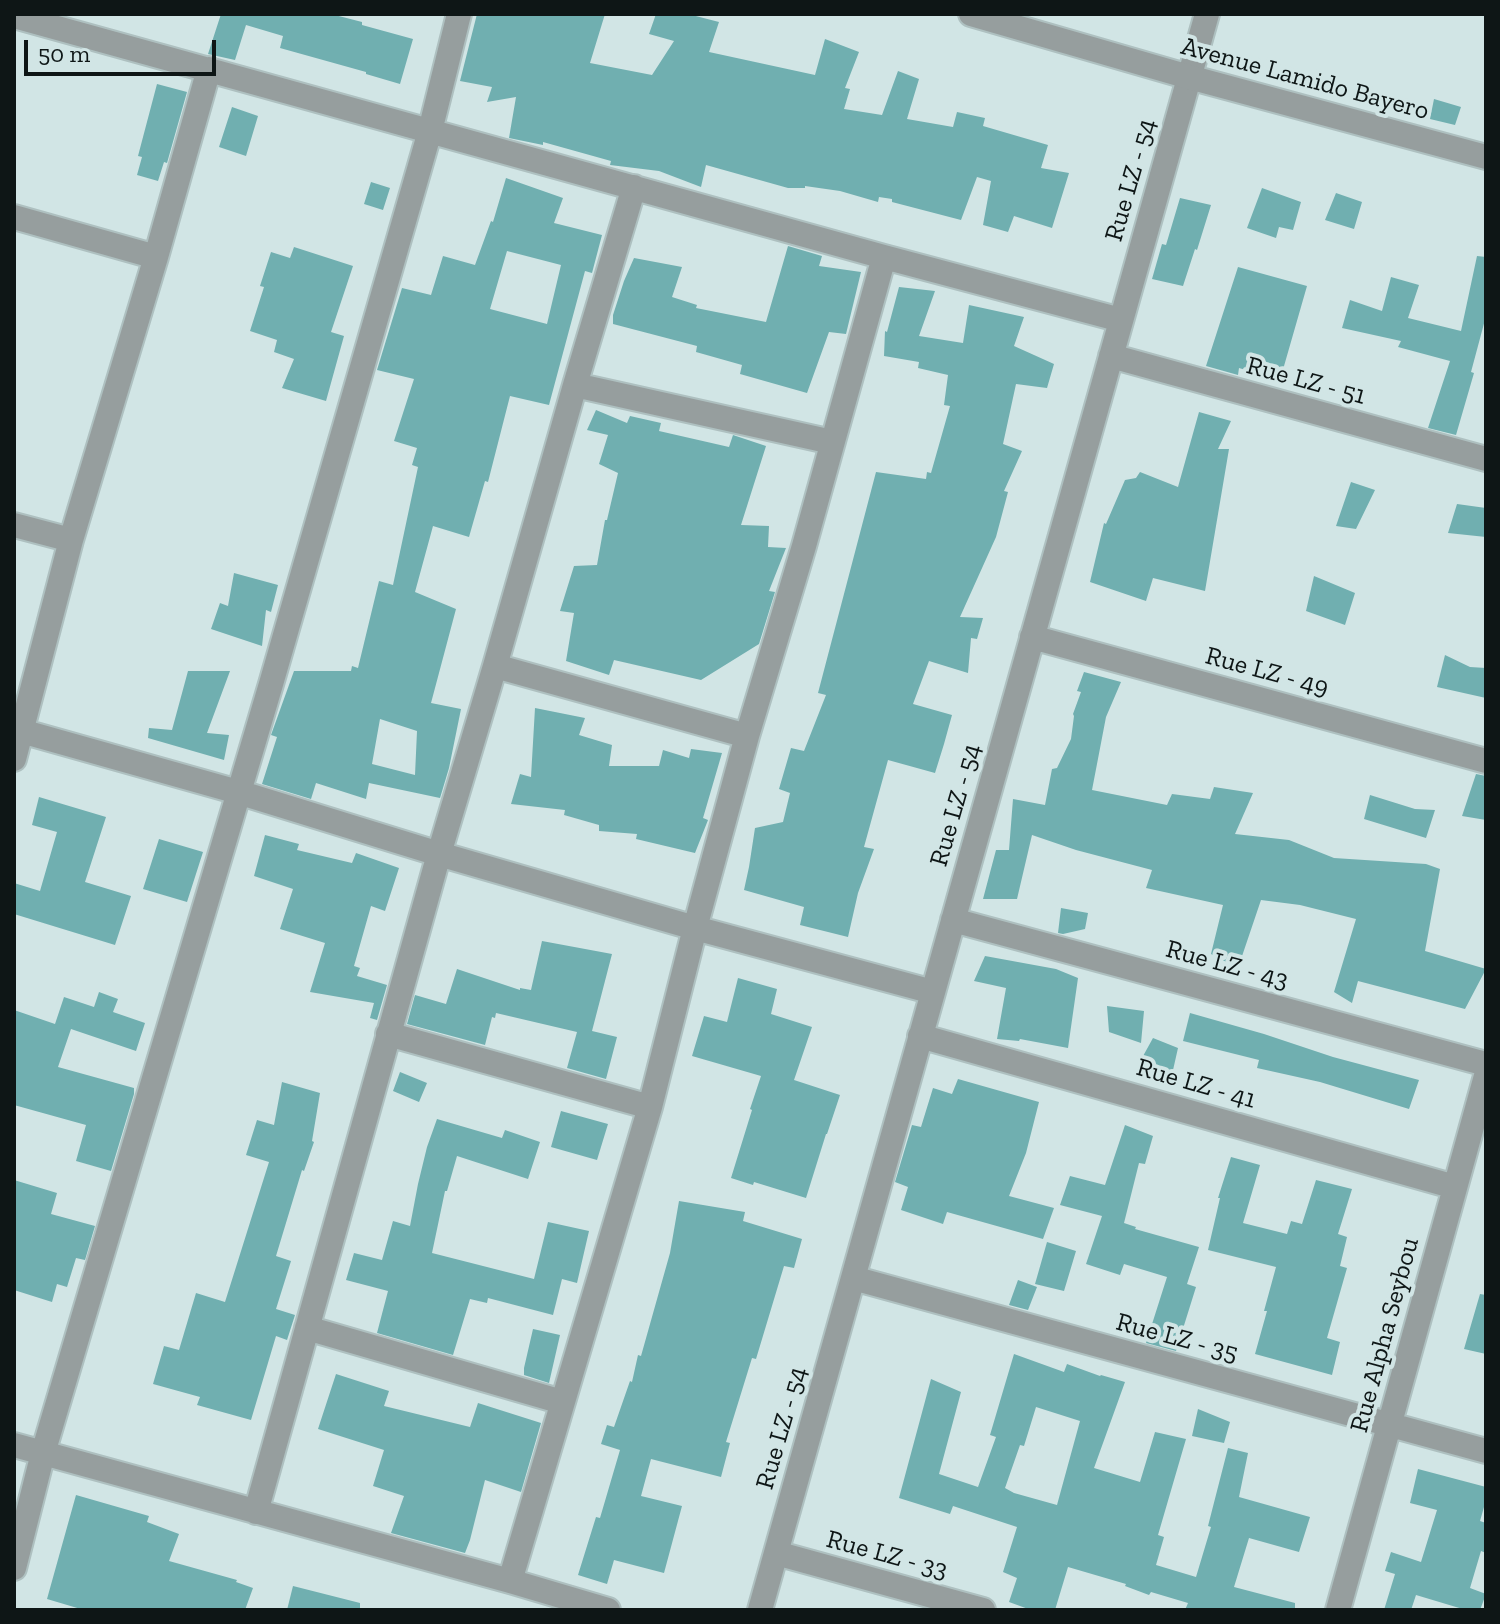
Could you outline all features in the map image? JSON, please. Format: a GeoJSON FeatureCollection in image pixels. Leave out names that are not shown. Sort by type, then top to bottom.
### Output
{"type":"FeatureCollection","features":[{"type":"Feature","properties":{"kind":"street"},"geometry":{"type":"LineString","coordinates":[[14,1568],[43,1453],[430,131],[459,14]]}},
{"type":"Feature","properties":{"kind":"street","name":"Avenue Lamido Bayero"},"geometry":{"type":"LineString","coordinates":[[971,14],[1486,157]]}},
{"type":"Feature","properties":{"kind":"street","name":"Rue LZ - 54"},"geometry":{"type":"LineString","coordinates":[[760,1610],[1207,14]]}},
{"type":"Feature","properties":{"kind":"street"},"geometry":{"type":"LineString","coordinates":[[14,16],[1121,320]]}},
{"type":"Feature","properties":{"kind":"street"},"geometry":{"type":"LineString","coordinates":[[14,759],[18,730],[71,540],[209,69]]}},
{"type":"Feature","properties":{"kind":"street"},"geometry":{"type":"LineString","coordinates":[[256,1512],[439,854],[634,187]]}},
{"type":"Feature","properties":{"kind":"street"},"geometry":{"type":"LineString","coordinates":[[14,217],[156,257]]}},
{"type":"Feature","properties":{"kind":"street"},"geometry":{"type":"LineString","coordinates":[[510,1581],[650,1107],[747,736],[804,546],[884,257]]}},
{"type":"Feature","properties":{"kind":"street","name":"Rue LZ - 51"},"geometry":{"type":"LineString","coordinates":[[1111,356],[1486,459]]}},
{"type":"Feature","properties":{"kind":"street"},"geometry":{"type":"LineString","coordinates":[[575,385],[832,442]]}},
{"type":"Feature","properties":{"kind":"street"},"geometry":{"type":"LineString","coordinates":[[14,525],[71,540]]}},
{"type":"Feature","properties":{"kind":"street","name":"Rue LZ - 49"},"geometry":{"type":"LineString","coordinates":[[1032,637],[1486,761]]}},
{"type":"Feature","properties":{"kind":"street"},"geometry":{"type":"LineString","coordinates":[[495,666],[747,736]]}},
{"type":"Feature","properties":{"kind":"street"},"geometry":{"type":"LineString","coordinates":[[18,730],[695,928],[933,992]]}},
{"type":"Feature","properties":{"kind":"street","name":"Rue LZ - 43"},"geometry":{"type":"LineString","coordinates":[[953,920],[1486,1064]]}},
{"type":"Feature","properties":{"kind":"street"},"geometry":{"type":"LineString","coordinates":[[388,1034],[650,1107]]}},
{"type":"Feature","properties":{"kind":"street","name":"Rue LZ - 41"},"geometry":{"type":"LineString","coordinates":[[920,1036],[1455,1187]]}},
{"type":"Feature","properties":{"kind":"street","name":"Rue Alpha Seybou"},"geometry":{"type":"LineString","coordinates":[[1338,1610],[1486,1076]]}},
{"type":"Feature","properties":{"kind":"street","name":"Rue LZ - 35"},"geometry":{"type":"LineString","coordinates":[[853,1278],[1486,1451]]}},
{"type":"Feature","properties":{"kind":"street"},"geometry":{"type":"LineString","coordinates":[[307,1328],[562,1402]]}},
{"type":"Feature","properties":{"kind":"street"},"geometry":{"type":"LineString","coordinates":[[14,1445],[608,1610]]}},
{"type":"Feature","properties":{"kind":"street","name":"Rue LZ - 33"},"geometry":{"type":"LineString","coordinates":[[776,1553],[983,1610]]}},
{"type":"Feature","properties":{"kind":"building"},"geometry":{"type":"Polygon","coordinates":[[[221,14],[331,14],[413,39],[400,84],[280,48],[283,36],[246,25],[235,60],[208,54],[221,14]]]}},
{"type":"Feature","properties":{"kind":"building"},"geometry":{"type":"Polygon","coordinates":[[[477,14],[605,14],[590,63],[652,75],[674,41],[649,34],[656,14],[688,14],[719,22],[709,52],[815,75],[825,39],[859,52],[845,88],[850,89],[844,109],[882,115],[898,71],[919,79],[907,119],[953,127],[957,112],[985,118],[983,126],[1048,145],[1041,168],[1069,173],[1052,228],[1014,216],[1008,232],[983,225],[991,181],[977,177],[961,220],[892,202],[892,199],[879,197],[878,202],[840,191],[805,186],[788,188],[706,165],[701,187],[659,171],[610,165],[611,161],[543,142],[543,145],[509,138],[516,97],[487,102],[492,87],[460,81],[477,14]]]}},
{"type":"Feature","properties":{"kind":"building"},"geometry":{"type":"Polygon","coordinates":[[[157,84],[187,92],[167,163],[164,162],[158,181],[137,175],[142,157],[138,156],[157,84]]]}},
{"type":"Feature","properties":{"kind":"building"},"geometry":{"type":"Polygon","coordinates":[[[1434,99],[1461,107],[1455,125],[1430,119],[1434,99]]]}},
{"type":"Feature","properties":{"kind":"building"},"geometry":{"type":"Polygon","coordinates":[[[232,107],[258,116],[246,156],[219,147],[232,107]]]}},
{"type":"Feature","properties":{"kind":"building"},"geometry":{"type":"Polygon","coordinates":[[[506,178],[563,198],[554,223],[602,235],[592,273],[585,271],[549,405],[510,396],[488,482],[485,481],[469,537],[433,526],[415,592],[456,609],[431,703],[461,709],[440,798],[369,783],[366,799],[316,783],[311,799],[262,784],[277,737],[271,735],[294,671],[351,671],[352,666],[358,668],[379,581],[393,585],[418,467],[412,465],[417,448],[394,441],[414,379],[377,370],[402,288],[431,295],[443,256],[475,265],[493,222],[506,178]],[[507,251],[490,309],[547,324],[561,265],[507,251]],[[380,719],[372,764],[415,775],[417,731],[380,719]]]}},
{"type":"Feature","properties":{"kind":"building"},"geometry":{"type":"Polygon","coordinates":[[[371,182],[390,188],[383,210],[364,204],[371,182]]]}},
{"type":"Feature","properties":{"kind":"building"},"geometry":{"type":"Polygon","coordinates":[[[1262,188],[1301,202],[1293,230],[1279,227],[1276,238],[1247,228],[1262,188]]]}},
{"type":"Feature","properties":{"kind":"building"},"geometry":{"type":"Polygon","coordinates":[[[1336,193],[1362,202],[1354,229],[1325,220],[1336,193]]]}},
{"type":"Feature","properties":{"kind":"building"},"geometry":{"type":"Polygon","coordinates":[[[1180,198],[1211,205],[1183,286],[1152,279],[1180,198]]]}},
{"type":"Feature","properties":{"kind":"building"},"geometry":{"type":"Polygon","coordinates":[[[788,246],[822,256],[819,266],[861,272],[846,334],[829,332],[807,393],[740,374],[742,365],[696,352],[697,346],[613,324],[613,315],[634,258],[682,267],[672,297],[697,305],[696,308],[766,322],[788,246]]]}},
{"type":"Feature","properties":{"kind":"building"},"geometry":{"type":"Polygon","coordinates":[[[294,247],[353,266],[331,332],[344,336],[326,401],[282,388],[294,359],[274,352],[277,340],[250,331],[271,252],[290,258],[294,247]]]}},
{"type":"Feature","properties":{"kind":"building"},"geometry":{"type":"Polygon","coordinates":[[[1477,256],[1486,257],[1486,316],[1456,435],[1428,428],[1450,361],[1398,347],[1401,341],[1342,328],[1350,300],[1382,311],[1391,277],[1419,285],[1408,318],[1461,331],[1477,256]]]}},
{"type":"Feature","properties":{"kind":"building"},"geometry":{"type":"Polygon","coordinates":[[[1238,267],[1307,286],[1280,380],[1239,368],[1238,375],[1206,366],[1238,267]]]}},
{"type":"Feature","properties":{"kind":"building"},"geometry":{"type":"Polygon","coordinates":[[[899,287],[935,291],[919,336],[963,343],[969,305],[1024,317],[1014,346],[1054,364],[1047,388],[1016,384],[1003,444],[1022,451],[1004,491],[1008,492],[996,537],[960,617],[983,618],[977,639],[971,638],[968,673],[929,661],[913,704],[952,715],[944,744],[935,773],[888,760],[864,847],[874,849],[858,893],[848,937],[800,925],[804,907],[744,890],[755,828],[783,822],[790,793],[779,789],[791,748],[804,751],[826,695],[818,693],[876,472],[926,479],[927,472],[931,473],[950,406],[944,405],[948,375],[918,368],[919,362],[884,356],[885,331],[899,287]]]}},
{"type":"Feature","properties":{"kind":"building"},"geometry":{"type":"Polygon","coordinates":[[[596,410],[627,423],[630,416],[661,423],[659,431],[729,447],[733,435],[766,446],[741,525],[769,526],[768,547],[786,548],[769,591],[775,592],[759,644],[701,680],[614,660],[609,675],[566,661],[574,613],[560,611],[574,566],[597,565],[618,473],[599,464],[608,435],[587,430],[596,410]]]}},
{"type":"Feature","properties":{"kind":"building"},"geometry":{"type":"Polygon","coordinates":[[[1199,412],[1231,421],[1218,449],[1229,449],[1205,591],[1153,578],[1146,601],[1090,582],[1104,523],[1125,480],[1136,478],[1140,472],[1178,487],[1199,412]]]}},
{"type":"Feature","properties":{"kind":"building"},"geometry":{"type":"Polygon","coordinates":[[[1351,482],[1375,490],[1356,529],[1336,526],[1351,482]]]}},
{"type":"Feature","properties":{"kind":"building"},"geometry":{"type":"Polygon","coordinates":[[[1457,504],[1486,508],[1486,537],[1448,533],[1457,504]]]}},
{"type":"Feature","properties":{"kind":"building"},"geometry":{"type":"Polygon","coordinates":[[[234,573],[278,585],[271,612],[266,610],[262,646],[211,629],[220,603],[228,606],[234,573]]]}},
{"type":"Feature","properties":{"kind":"building"},"geometry":{"type":"Polygon","coordinates":[[[1314,576],[1355,593],[1345,625],[1306,611],[1314,576]]]}},
{"type":"Feature","properties":{"kind":"building"},"geometry":{"type":"Polygon","coordinates":[[[1445,655],[1470,667],[1486,668],[1486,698],[1437,687],[1445,655]]]}},
{"type":"Feature","properties":{"kind":"building"},"geometry":{"type":"Polygon","coordinates":[[[188,671],[230,671],[207,733],[229,735],[224,760],[148,738],[149,728],[172,730],[188,671]]]}},
{"type":"Feature","properties":{"kind":"building"},"geometry":{"type":"Polygon","coordinates":[[[1084,672],[1121,682],[1106,717],[1092,790],[1167,805],[1172,794],[1210,799],[1214,787],[1253,793],[1235,834],[1289,840],[1334,858],[1426,864],[1440,869],[1425,951],[1486,969],[1465,1009],[1358,981],[1352,1003],[1334,992],[1356,919],[1300,905],[1261,900],[1238,968],[1211,954],[1223,905],[1146,888],[1152,870],[1032,835],[1017,899],[983,899],[996,850],[1009,850],[1013,799],[1045,805],[1052,769],[1057,768],[1071,739],[1073,714],[1081,692],[1077,691],[1084,672]]]}},
{"type":"Feature","properties":{"kind":"building"},"geometry":{"type":"Polygon","coordinates":[[[535,708],[585,718],[579,735],[612,745],[609,766],[659,766],[663,750],[689,758],[691,749],[722,753],[703,818],[708,820],[695,853],[636,839],[637,834],[599,831],[599,825],[564,815],[565,810],[511,804],[520,774],[531,777],[535,708]]]}},
{"type":"Feature","properties":{"kind":"building"},"geometry":{"type":"Polygon","coordinates":[[[1476,774],[1486,776],[1486,820],[1462,816],[1476,774]]]}},
{"type":"Feature","properties":{"kind":"building"},"geometry":{"type":"Polygon","coordinates":[[[1370,795],[1415,809],[1435,810],[1426,838],[1364,819],[1370,795]]]}},
{"type":"Feature","properties":{"kind":"building"},"geometry":{"type":"Polygon","coordinates":[[[39,797],[106,817],[85,882],[131,896],[115,945],[14,914],[14,883],[40,891],[57,832],[32,825],[39,797]]]}},
{"type":"Feature","properties":{"kind":"building"},"geometry":{"type":"Polygon","coordinates":[[[265,835],[299,844],[297,850],[352,863],[356,853],[399,868],[385,911],[371,906],[354,966],[360,968],[357,976],[387,985],[377,1020],[370,1018],[374,1003],[310,992],[325,943],[280,929],[293,889],[254,876],[265,835]]]}},
{"type":"Feature","properties":{"kind":"building"},"geometry":{"type":"Polygon","coordinates":[[[159,839],[203,852],[187,902],[143,889],[159,839]]]}},
{"type":"Feature","properties":{"kind":"building"},"geometry":{"type":"Polygon","coordinates":[[[1061,908],[1088,913],[1085,929],[1058,933],[1061,908]]]}},
{"type":"Feature","properties":{"kind":"building"},"geometry":{"type":"Polygon","coordinates":[[[542,941],[612,954],[592,1031],[617,1037],[606,1079],[567,1068],[577,1032],[496,1013],[495,1018],[492,1017],[485,1045],[407,1024],[415,995],[446,1004],[457,969],[520,990],[531,990],[542,941]]]}},
{"type":"Feature","properties":{"kind":"building"},"geometry":{"type":"Polygon","coordinates":[[[985,956],[1056,969],[1078,978],[1068,1048],[1020,1039],[997,1039],[1006,988],[974,981],[985,956]]]}},
{"type":"Feature","properties":{"kind":"building"},"geometry":{"type":"Polygon","coordinates":[[[738,978],[777,989],[771,1014],[812,1027],[794,1080],[840,1095],[806,1198],[731,1178],[761,1076],[692,1056],[704,1016],[727,1022],[738,978]]]}},
{"type":"Feature","properties":{"kind":"building"},"geometry":{"type":"Polygon","coordinates":[[[99,992],[118,999],[113,1012],[145,1023],[136,1051],[71,1029],[58,1067],[134,1088],[111,1171],[76,1161],[86,1125],[14,1105],[14,1010],[55,1024],[64,997],[94,1007],[99,992]]]}},
{"type":"Feature","properties":{"kind":"building"},"geometry":{"type":"Polygon","coordinates":[[[1107,1006],[1144,1011],[1141,1043],[1109,1032],[1107,1006]]]}},
{"type":"Feature","properties":{"kind":"building"},"geometry":{"type":"Polygon","coordinates":[[[1190,1013],[1419,1080],[1409,1109],[1320,1082],[1257,1068],[1259,1060],[1183,1041],[1190,1013]]]}},
{"type":"Feature","properties":{"kind":"building"},"geometry":{"type":"Polygon","coordinates":[[[1153,1038],[1178,1048],[1171,1079],[1137,1067],[1153,1038]]]}},
{"type":"Feature","properties":{"kind":"building"},"geometry":{"type":"Polygon","coordinates":[[[400,1072],[427,1083],[419,1102],[393,1091],[400,1072]]]}},
{"type":"Feature","properties":{"kind":"building"},"geometry":{"type":"Polygon","coordinates":[[[958,1079],[1039,1102],[1026,1153],[1009,1196],[1054,1208],[1043,1239],[947,1212],[943,1224],[901,1210],[908,1187],[895,1182],[912,1125],[921,1127],[933,1088],[952,1094],[958,1079]]]}},
{"type":"Feature","properties":{"kind":"building"},"geometry":{"type":"Polygon","coordinates":[[[282,1082],[320,1093],[314,1142],[302,1170],[276,1256],[291,1261],[276,1309],[295,1315],[287,1340],[276,1336],[251,1420],[197,1405],[200,1397],[153,1384],[164,1346],[179,1350],[196,1293],[225,1302],[269,1162],[246,1155],[257,1120],[274,1125],[282,1082]]]}},
{"type":"Feature","properties":{"kind":"building"},"geometry":{"type":"Polygon","coordinates":[[[561,1111],[608,1124],[597,1160],[551,1147],[561,1111]]]}},
{"type":"Feature","properties":{"kind":"building"},"geometry":{"type":"Polygon","coordinates":[[[437,1119],[502,1138],[505,1130],[540,1142],[528,1179],[457,1156],[445,1191],[432,1253],[534,1279],[548,1222],[589,1231],[577,1283],[562,1279],[553,1315],[488,1298],[487,1303],[470,1299],[453,1355],[377,1333],[388,1291],[346,1280],[354,1253],[382,1260],[393,1221],[410,1226],[427,1147],[437,1119]]]}},
{"type":"Feature","properties":{"kind":"building"},"geometry":{"type":"Polygon","coordinates":[[[1125,1125],[1153,1136],[1145,1164],[1139,1163],[1124,1223],[1199,1247],[1187,1284],[1196,1287],[1176,1351],[1146,1343],[1167,1277],[1124,1264],[1120,1275],[1086,1264],[1102,1216],[1060,1205],[1070,1176],[1105,1185],[1125,1125]]]}},
{"type":"Feature","properties":{"kind":"building"},"geometry":{"type":"Polygon","coordinates":[[[1231,1157],[1260,1165],[1243,1223],[1287,1234],[1291,1221],[1302,1224],[1316,1180],[1352,1189],[1338,1234],[1347,1237],[1340,1266],[1347,1268],[1327,1338],[1340,1342],[1332,1375],[1255,1354],[1276,1267],[1208,1250],[1218,1198],[1231,1157]]]}},
{"type":"Feature","properties":{"kind":"building"},"geometry":{"type":"Polygon","coordinates":[[[14,1180],[57,1193],[51,1214],[95,1226],[85,1260],[76,1258],[67,1287],[57,1284],[52,1302],[14,1290],[14,1180]]]}},
{"type":"Feature","properties":{"kind":"building"},"geometry":{"type":"Polygon","coordinates":[[[679,1201],[745,1212],[743,1221],[802,1239],[794,1268],[784,1266],[756,1359],[752,1358],[726,1442],[730,1443],[721,1477],[651,1459],[641,1496],[682,1506],[664,1573],[614,1560],[607,1584],[578,1575],[596,1517],[600,1518],[620,1450],[601,1444],[607,1425],[614,1427],[632,1382],[638,1355],[641,1356],[670,1253],[679,1201]]]}},
{"type":"Feature","properties":{"kind":"building"},"geometry":{"type":"Polygon","coordinates":[[[1047,1242],[1076,1251],[1064,1291],[1035,1284],[1047,1242]]]}},
{"type":"Feature","properties":{"kind":"building"},"geometry":{"type":"Polygon","coordinates":[[[1018,1280],[1037,1287],[1028,1310],[1009,1305],[1018,1280]]]}},
{"type":"Feature","properties":{"kind":"building"},"geometry":{"type":"Polygon","coordinates":[[[1480,1294],[1486,1295],[1486,1354],[1464,1349],[1480,1294]]]}},
{"type":"Feature","properties":{"kind":"building"},"geometry":{"type":"Polygon","coordinates":[[[533,1329],[560,1335],[549,1383],[524,1375],[533,1329]]]}},
{"type":"Feature","properties":{"kind":"building"},"geometry":{"type":"Polygon","coordinates":[[[1014,1354],[1064,1372],[1067,1364],[1125,1382],[1094,1468],[1140,1482],[1155,1432],[1186,1439],[1158,1535],[1164,1537],[1156,1565],[1196,1577],[1211,1527],[1208,1526],[1228,1448],[1248,1453],[1239,1497],[1310,1517],[1299,1552],[1249,1538],[1234,1587],[1295,1603],[1295,1610],[1185,1610],[1188,1603],[1151,1592],[1149,1595],[1126,1584],[1068,1567],[1055,1610],[1031,1610],[1009,1602],[1017,1578],[1003,1572],[1017,1527],[953,1506],[950,1514],[899,1498],[931,1379],[961,1392],[939,1474],[978,1487],[996,1437],[990,1435],[1014,1354]],[[1036,1407],[1024,1446],[1020,1445],[1005,1488],[1057,1505],[1080,1421],[1036,1407]]]}},
{"type":"Feature","properties":{"kind":"building"},"geometry":{"type":"Polygon","coordinates":[[[336,1374],[389,1391],[384,1406],[470,1427],[478,1403],[541,1423],[521,1492],[485,1480],[465,1553],[391,1533],[404,1496],[373,1486],[384,1450],[318,1429],[336,1374]]]}},
{"type":"Feature","properties":{"kind":"building"},"geometry":{"type":"Polygon","coordinates":[[[1198,1409],[1230,1422],[1224,1443],[1192,1436],[1198,1409]]]}},
{"type":"Feature","properties":{"kind":"building"},"geometry":{"type":"Polygon","coordinates":[[[1418,1469],[1486,1487],[1480,1521],[1486,1523],[1486,1553],[1481,1551],[1470,1588],[1486,1594],[1480,1610],[1466,1610],[1416,1595],[1411,1610],[1384,1610],[1395,1574],[1385,1571],[1391,1552],[1421,1562],[1437,1510],[1410,1503],[1418,1469]]]}},
{"type":"Feature","properties":{"kind":"building"},"geometry":{"type":"Polygon","coordinates":[[[76,1495],[149,1516],[147,1522],[179,1534],[169,1561],[237,1580],[253,1588],[245,1610],[84,1610],[47,1599],[76,1495]]]}},
{"type":"Feature","properties":{"kind":"building"},"geometry":{"type":"Polygon","coordinates":[[[293,1586],[360,1603],[360,1610],[287,1610],[293,1586]]]}}]}
